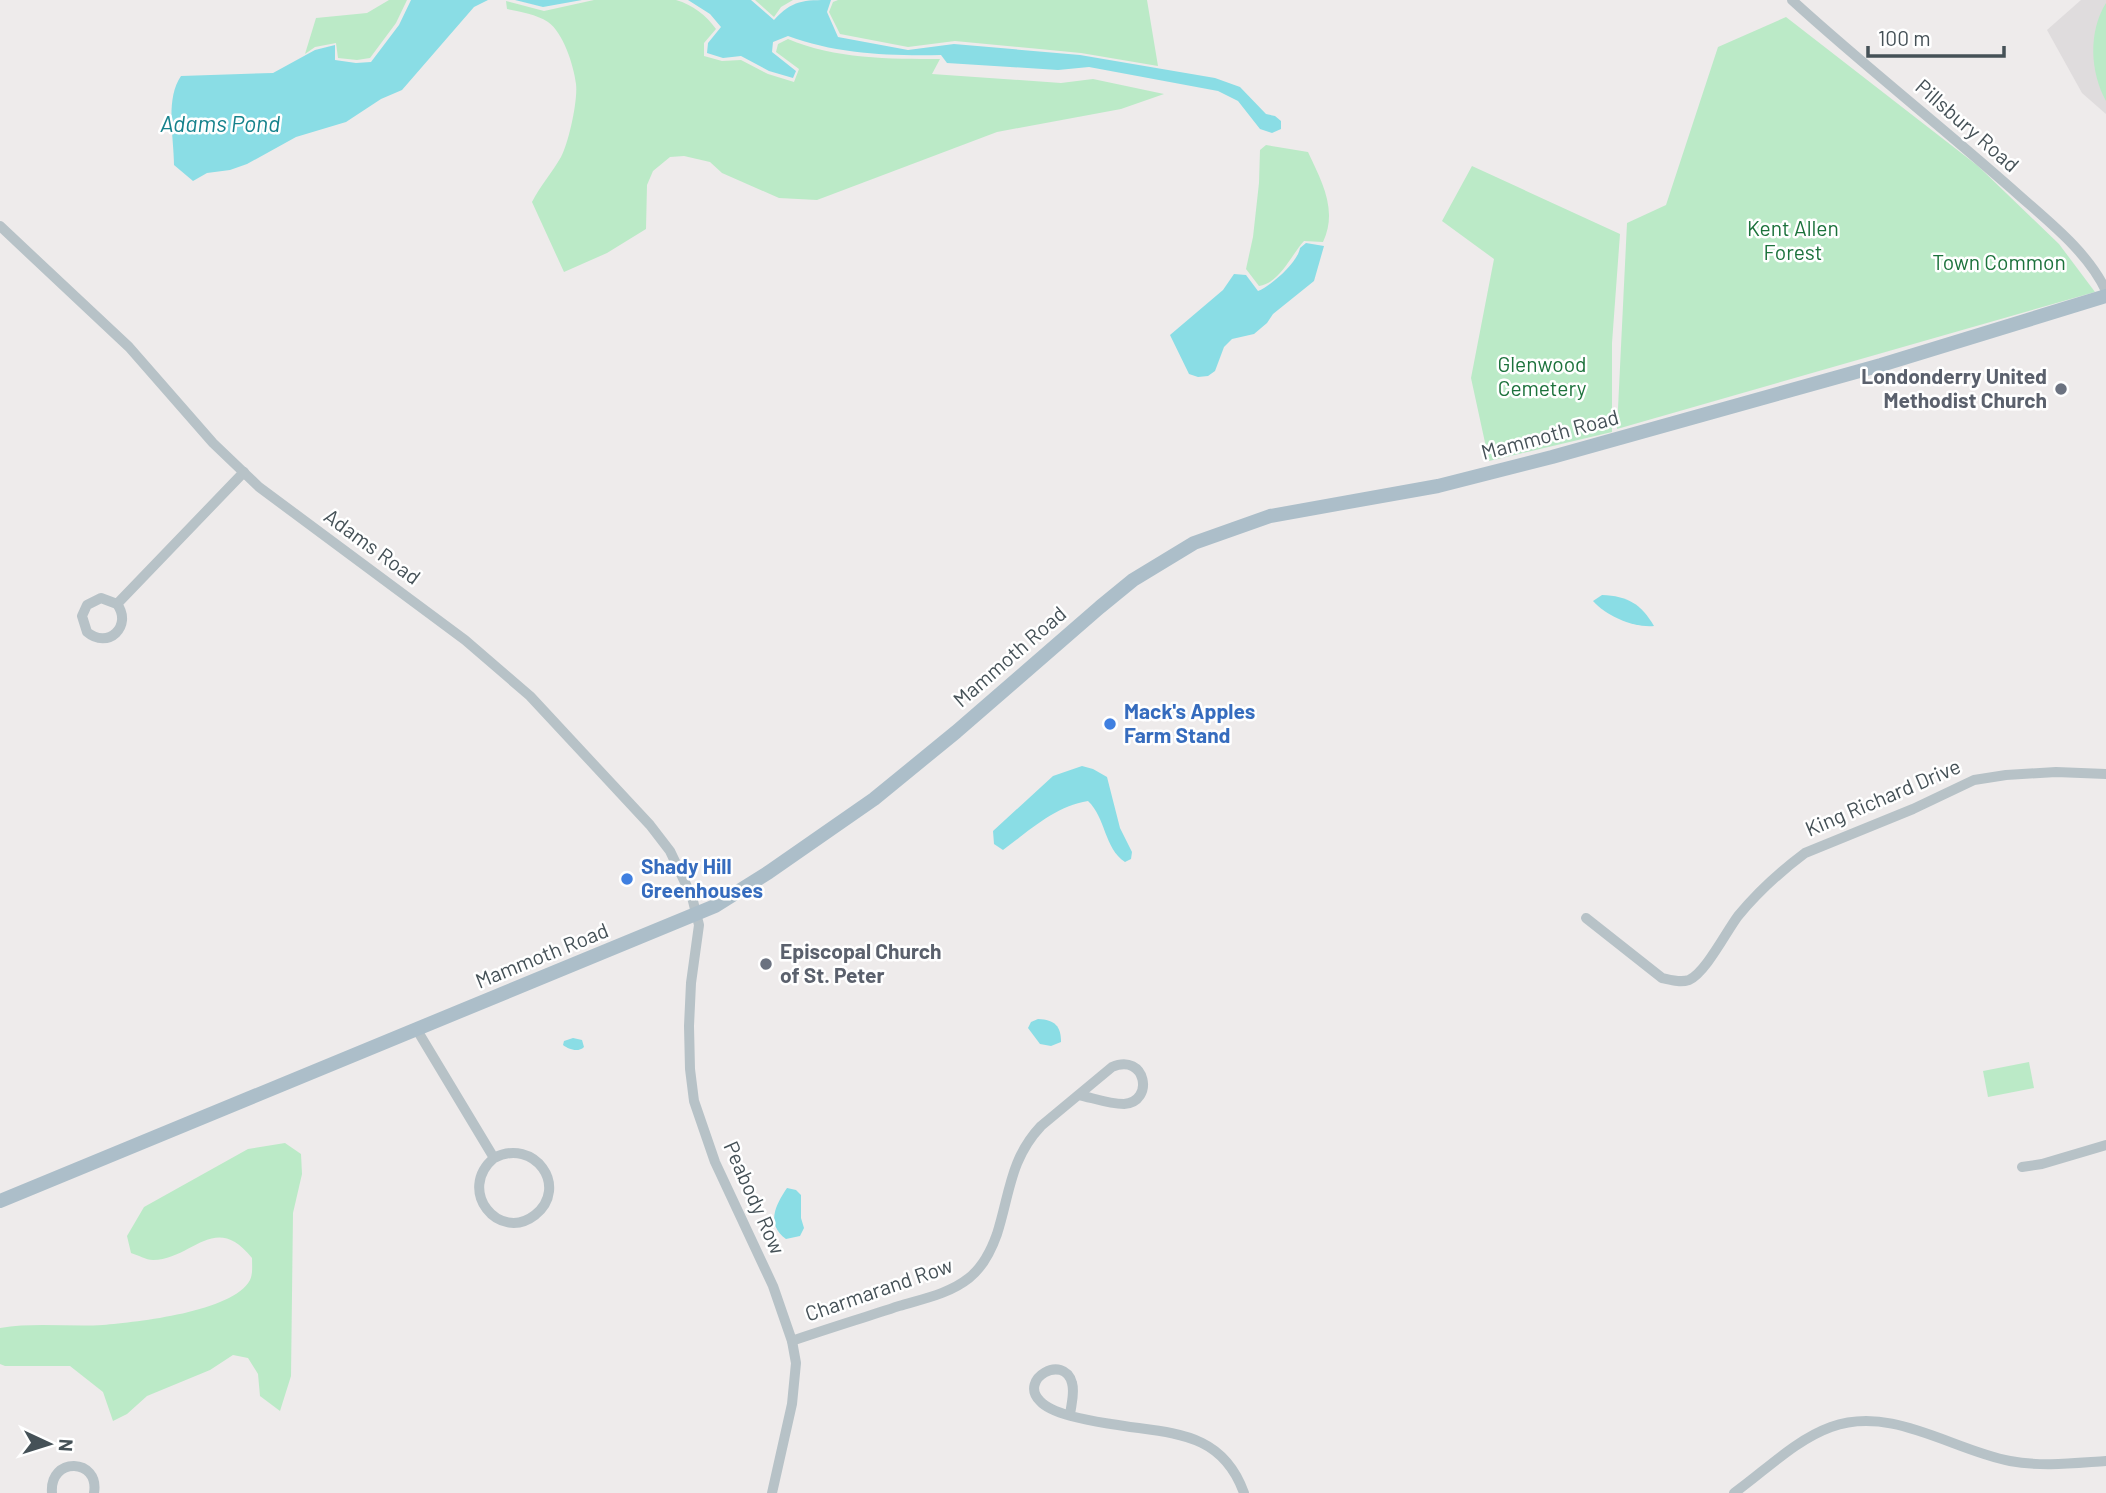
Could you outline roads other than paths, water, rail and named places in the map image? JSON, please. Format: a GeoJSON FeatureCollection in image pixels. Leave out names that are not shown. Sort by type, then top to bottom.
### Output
{"type":"FeatureCollection","features":[{"type":"Feature","properties":{"kind":"main road","name":"Mammoth Road"},"geometry":{"type":"LineString","coordinates":[[0,1201],[697,915],[744,889],[874,799],[1100,607],[1142,574],[1194,543],[1270,516],[1438,486],[1552,457],[1881,365],[2106,294]]}},
{"type":"Feature","properties":{"kind":"street","name":"Pillsbury Road"},"geometry":{"type":"LineString","coordinates":[[1792,0],[2034,209],[2082,256],[2101,279],[2106,294]]}},
{"type":"Feature","properties":{"kind":"street","name":"Adams Road"},"geometry":{"type":"LineString","coordinates":[[0,226],[129,347],[199,427],[244,472],[293,513],[465,640],[530,696],[664,842],[681,872],[697,915]]}},
{"type":"Feature","properties":{"kind":"street"},"geometry":{"type":"LineString","coordinates":[[117,604],[244,472]]}},
{"type":"Feature","properties":{"kind":"street","name":"King Richard Drive"},"geometry":{"type":"LineString","coordinates":[[1586,918],[1662,978],[1677,982],[1690,979],[1719,947],[1738,917],[1791,863],[1805,853],[1913,809],[1975,780],[2056,772],[2106,774]]}},
{"type":"Feature","properties":{"kind":"street","name":"Peabody Row"},"geometry":{"type":"LineString","coordinates":[[697,915],[698,936],[691,982],[689,1026],[694,1101],[707,1142],[773,1286],[792,1341],[795,1380],[792,1404],[772,1493]]}},
{"type":"Feature","properties":{"kind":"street"},"geometry":{"type":"LineString","coordinates":[[417,1030],[494,1158]]}},
{"type":"Feature","properties":{"kind":"street","name":"Charmarand Row"},"geometry":{"type":"LineString","coordinates":[[792,1341],[939,1293],[968,1279],[983,1265],[992,1247],[1003,1216],[1014,1167],[1026,1143],[1041,1126],[1079,1095],[1118,1064],[1136,1068],[1143,1080],[1141,1093],[1125,1104],[1079,1095]]}},
{"type":"Feature","properties":{"kind":"street"},"geometry":{"type":"LineString","coordinates":[[2022,1167],[2042,1164],[2106,1145]]}},
{"type":"Feature","properties":{"kind":"street"},"geometry":{"type":"LineString","coordinates":[[520,1152],[532,1157],[542,1166],[548,1179],[547,1199],[540,1210],[529,1219],[509,1222],[495,1217],[485,1208],[479,1195],[479,1181],[484,1168],[494,1158],[506,1153],[520,1152]]}},
{"type":"Feature","properties":{"kind":"street"},"geometry":{"type":"LineString","coordinates":[[1070,1415],[1073,1386],[1071,1379],[1062,1370],[1048,1369],[1042,1372],[1035,1383],[1036,1396],[1044,1405],[1070,1415],[1203,1442],[1230,1464],[1244,1493]]}},
{"type":"Feature","properties":{"kind":"street"},"geometry":{"type":"LineString","coordinates":[[1734,1493],[1807,1440],[1829,1428],[1854,1422],[1871,1421],[1903,1426],[2010,1461],[2044,1464],[2106,1461]]}},
{"type":"Feature","properties":{"kind":"street"},"geometry":{"type":"LineString","coordinates":[[52,1493],[52,1485],[58,1472],[71,1466],[78,1466],[90,1474],[94,1480],[94,1493]]}},
{"type":"Feature","properties":{"kind":"water","name":"Adams Pond"},"geometry":{"type":"Polygon","coordinates":[[[411,0],[488,0],[474,7],[402,90],[381,99],[346,122],[296,137],[247,164],[230,170],[207,173],[193,181],[174,165],[172,107],[176,85],[181,76],[273,73],[315,50],[335,45],[335,60],[371,62],[399,25],[411,0]]]}},
{"type":"Feature","properties":{"kind":"water"},"geometry":{"type":"Polygon","coordinates":[[[515,0],[582,0],[543,7],[515,0]]]}},
{"type":"Feature","properties":{"kind":"water"},"geometry":{"type":"Polygon","coordinates":[[[688,0],[751,0],[774,20],[787,8],[799,2],[831,0],[827,12],[838,37],[908,50],[954,44],[1080,55],[1215,78],[1240,87],[1266,114],[1281,121],[1281,129],[1272,133],[1260,129],[1238,101],[1218,91],[1089,67],[1058,70],[947,63],[941,55],[863,53],[825,47],[788,36],[773,42],[772,52],[796,71],[793,78],[769,71],[741,56],[723,58],[707,53],[708,43],[721,27],[710,14],[688,0]]]}},
{"type":"Feature","properties":{"kind":"water"},"geometry":{"type":"Polygon","coordinates":[[[1306,243],[1324,246],[1314,281],[1273,314],[1254,334],[1232,339],[1224,347],[1215,371],[1208,376],[1189,374],[1170,335],[1223,290],[1234,274],[1246,275],[1258,291],[1283,273],[1306,243]]]}},
{"type":"Feature","properties":{"kind":"water"},"geometry":{"type":"Polygon","coordinates":[[[1602,595],[1619,597],[1633,603],[1654,626],[1629,623],[1613,616],[1593,601],[1602,595]]]}},
{"type":"Feature","properties":{"kind":"water"},"geometry":{"type":"Polygon","coordinates":[[[1082,766],[1107,777],[1120,828],[1132,852],[1131,859],[1125,862],[1118,856],[1088,801],[1053,814],[1003,850],[994,844],[993,831],[1053,776],[1082,766]]]}},
{"type":"Feature","properties":{"kind":"water"},"geometry":{"type":"Polygon","coordinates":[[[1038,1019],[1056,1025],[1061,1042],[1051,1046],[1040,1044],[1028,1028],[1031,1022],[1038,1019]]]}},
{"type":"Feature","properties":{"kind":"water"},"geometry":{"type":"Polygon","coordinates":[[[573,1038],[582,1040],[582,1049],[570,1049],[563,1045],[564,1041],[573,1038]]]}},
{"type":"Feature","properties":{"kind":"water"},"geometry":{"type":"Polygon","coordinates":[[[787,1188],[796,1190],[801,1195],[804,1228],[800,1236],[786,1239],[776,1227],[774,1215],[787,1188]]]}},
{"type":"Feature","properties":{"kind":"place","name":"Londonderry United Methodist Church"},"geometry":{"type":"Point","coordinates":[2061,389]}},
{"type":"Feature","properties":{"kind":"place","name":"Mack's Apples Farm Stand"},"geometry":{"type":"Point","coordinates":[1110,724]}},
{"type":"Feature","properties":{"kind":"place","name":"Shady Hill Greenhouses"},"geometry":{"type":"Point","coordinates":[627,879]}},
{"type":"Feature","properties":{"kind":"place","name":"Episcopal Church of St. Peter"},"geometry":{"type":"Point","coordinates":[766,964]}},
{"type":"Feature","properties":{"kind":"park label","name":"Kent Allen Forest"},"geometry":{"type":"Point","coordinates":[1793,241]}},
{"type":"Feature","properties":{"kind":"park label","name":"Town Common"},"geometry":{"type":"Point","coordinates":[1999,263]}},
{"type":"Feature","properties":{"kind":"park label","name":"Glenwood Cemetery"},"geometry":{"type":"Point","coordinates":[1542,377]}}]}
